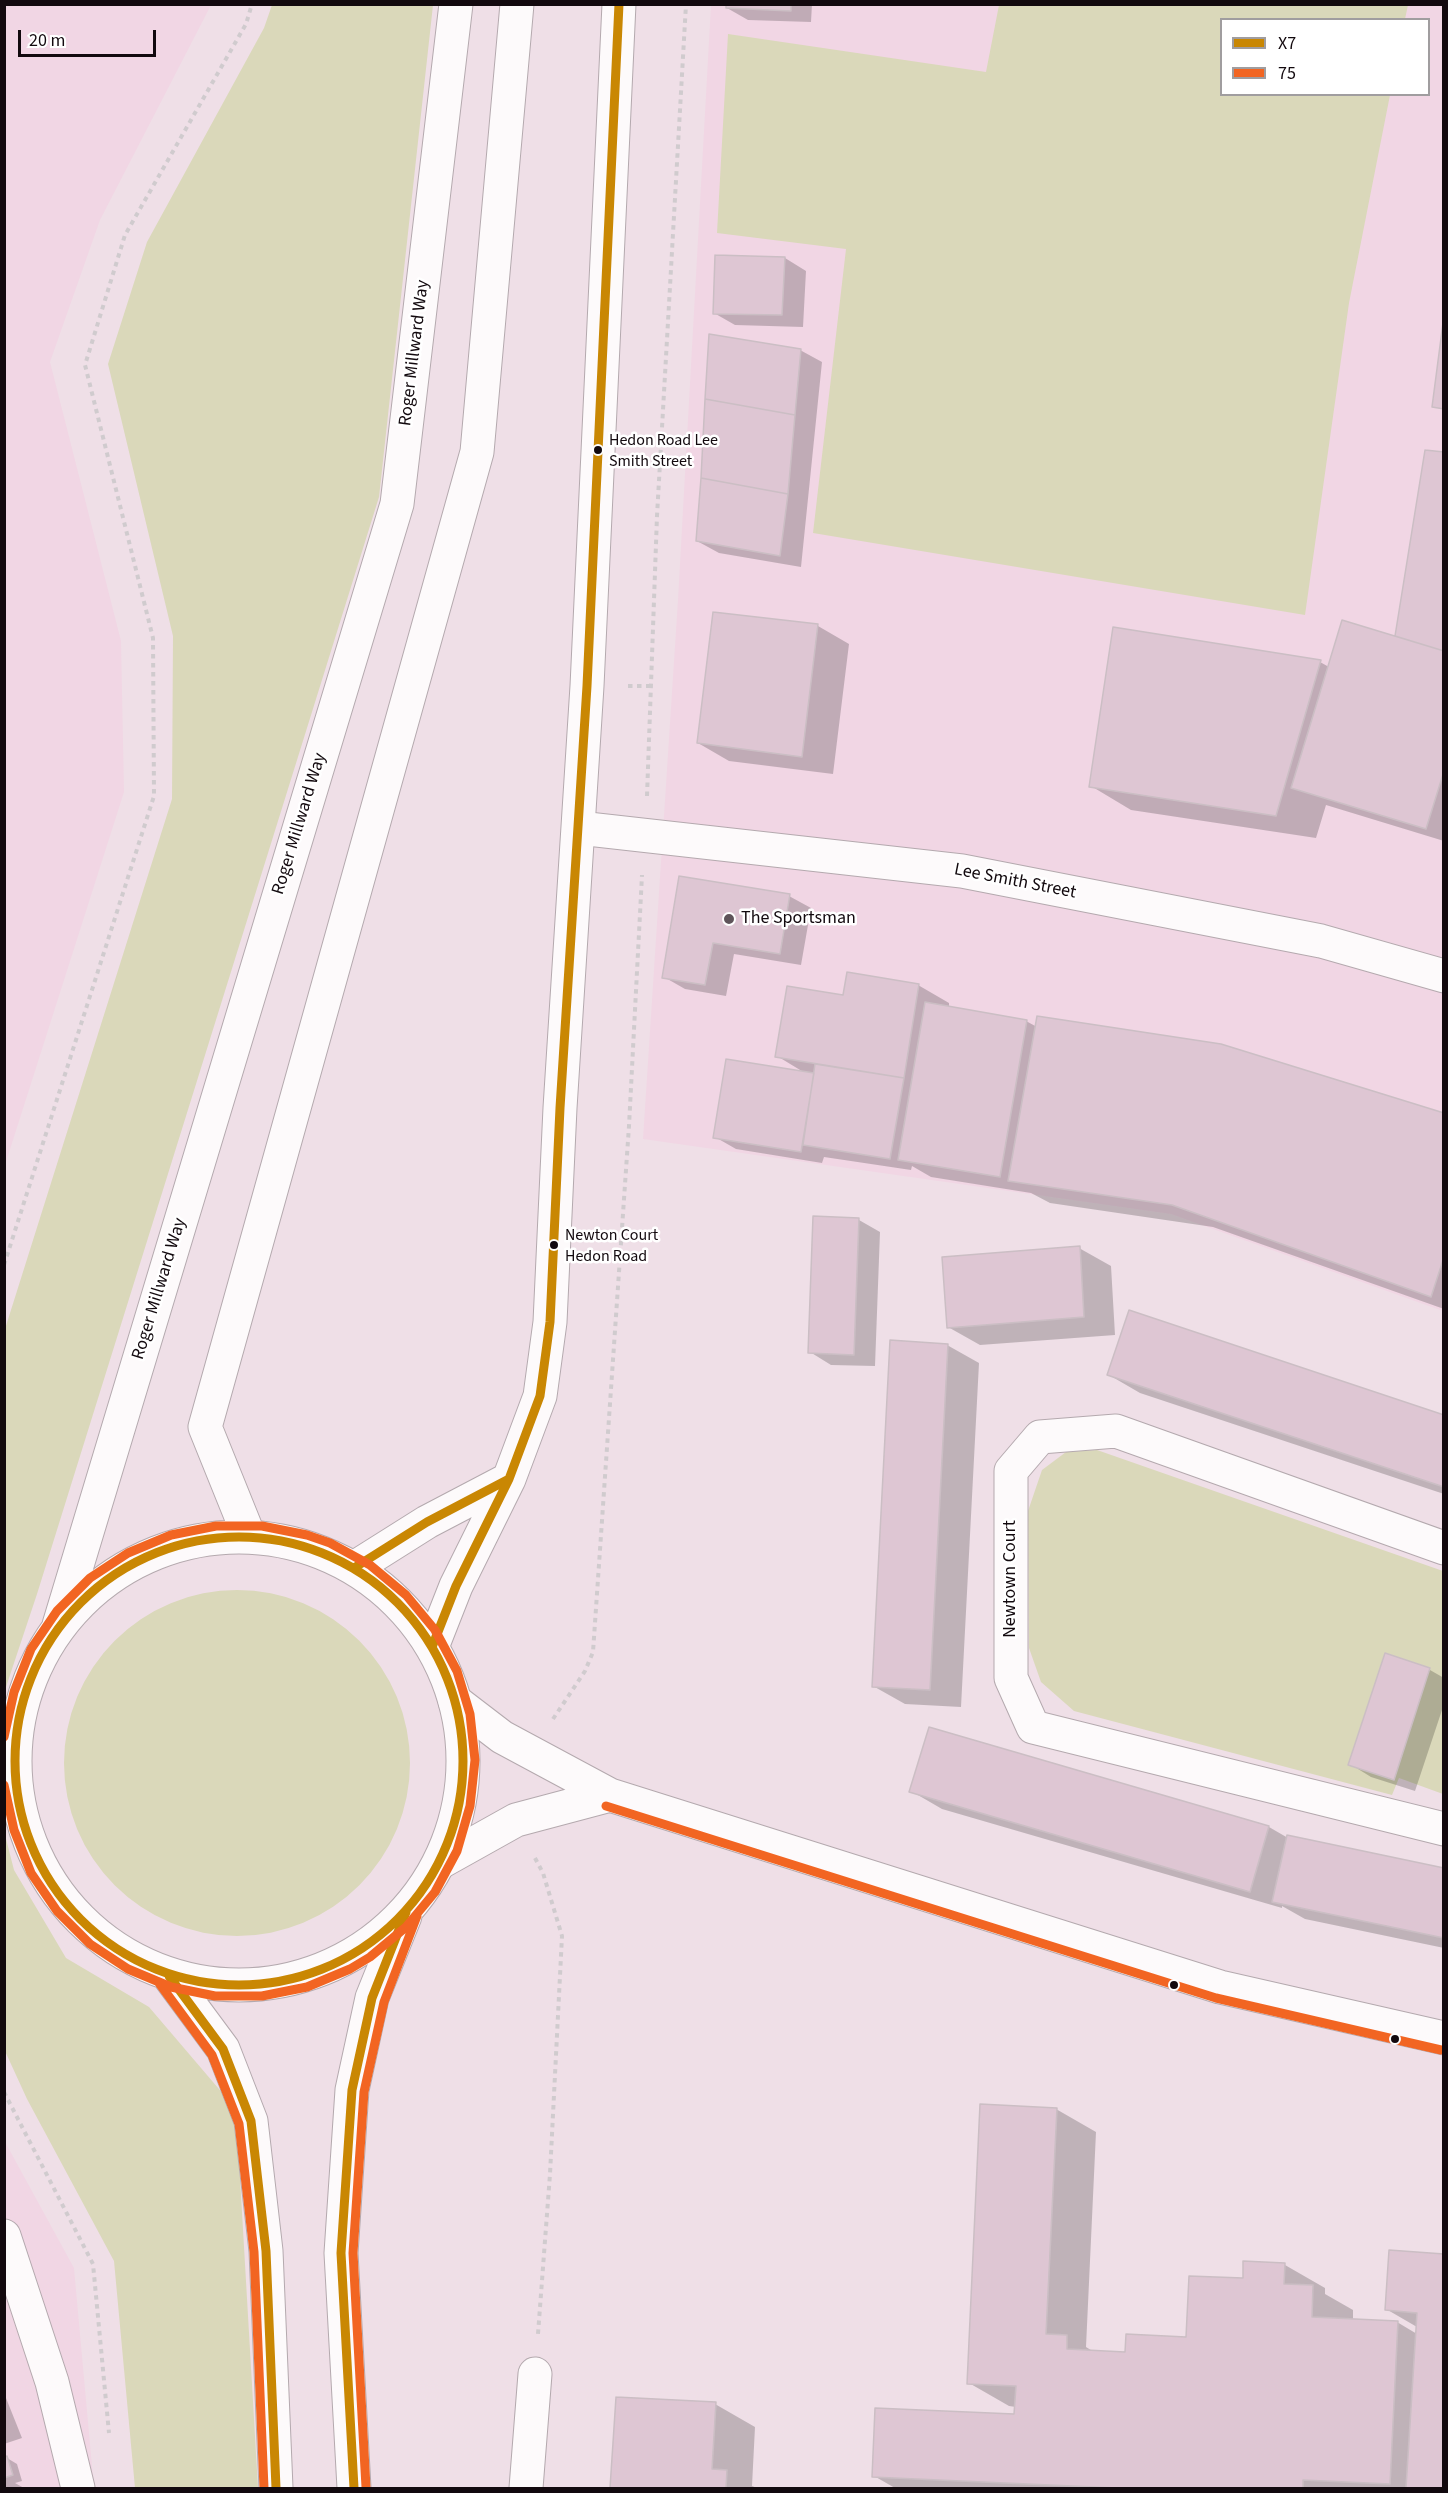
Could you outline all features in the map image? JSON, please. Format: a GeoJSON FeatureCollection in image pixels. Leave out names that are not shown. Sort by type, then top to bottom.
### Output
{"type":"FeatureCollection","features":[{"type":"Feature","properties":{"kind":"main road","name":"Roger Millward Way"},"geometry":{"type":"LineString","coordinates":[[59,1625],[397,504],[456,4]]}},
{"type":"Feature","properties":{"kind":"main road"},"geometry":{"type":"LineString","coordinates":[[249,1536],[205,1427],[477,452],[517,4]]}},
{"type":"Feature","properties":{"kind":"main road"},"geometry":{"type":"LineString","coordinates":[[432,1647],[456,1586],[510,1479],[540,1396],[550,1322],[560,1108],[579,828],[619,4]]}},
{"type":"Feature","properties":{"kind":"main road","name":"Lee Smith Street"},"geometry":{"type":"LineString","coordinates":[[579,828],[962,871],[1321,941],[1443,976]]}},
{"type":"Feature","properties":{"kind":"main road","name":"Newtown Court"},"geometry":{"type":"LineString","coordinates":[[1443,1548],[1116,1431],[1040,1437],[1011,1471],[1011,1678],[1033,1728],[1443,1828]]}},
{"type":"Feature","properties":{"kind":"main road"},"geometry":{"type":"LineString","coordinates":[[354,1568],[427,1522],[510,1479]]}},
{"type":"Feature","properties":{"kind":"main road"},"geometry":{"type":"LineString","coordinates":[[354,2488],[341,2253],[352,2090],[372,1998],[406,1912],[439,1863],[458,1810],[463,1755],[455,1701],[432,1647],[398,1602],[354,1568],[303,1545],[249,1536],[195,1540],[143,1557],[97,1586],[59,1625],[26,1688],[13,1759],[24,1829],[55,1893],[105,1944],[169,1976],[233,1987],[297,1979],[357,1953],[406,1912]]}},
{"type":"Feature","properties":{"kind":"main road"},"geometry":{"type":"LineString","coordinates":[[455,1701],[502,1737],[610,1796],[1220,1987],[1443,2038]]}},
{"type":"Feature","properties":{"kind":"main road"},"geometry":{"type":"LineString","coordinates":[[439,1863],[516,1820],[610,1796]]}},
{"type":"Feature","properties":{"kind":"main road"},"geometry":{"type":"LineString","coordinates":[[169,1976],[223,2049],[251,2121],[266,2251],[276,2488]]}},
{"type":"Feature","properties":{"kind":"main road"},"geometry":{"type":"LineString","coordinates":[[4,2236],[12,2251],[52,2382],[78,2488]]}},
{"type":"Feature","properties":{"kind":"main road"},"geometry":{"type":"LineString","coordinates":[[526,2488],[535,2374]]}},
{"type":"Feature","properties":{"kind":"path"},"geometry":{"type":"LineString","coordinates":[[4,1265],[154,796],[153,638],[85,365],[125,235],[246,24],[252,4]]}},
{"type":"Feature","properties":{"kind":"path"},"geometry":{"type":"LineString","coordinates":[[532,1753],[585,1671],[593,1652],[646,835],[657,516],[686,4]]}},
{"type":"Feature","properties":{"kind":"path"},"geometry":{"type":"LineString","coordinates":[[516,1820],[543,1873],[562,1936],[550,2174],[535,2374]]}},
{"type":"Feature","properties":{"kind":"path"},"geometry":{"type":"LineString","coordinates":[[4,2092],[93,2264],[110,2441]]}},
{"type":"Feature","properties":{"kind":"shaded area"},"geometry":{"type":"Polygon","coordinates":[[[5,4],[211,5],[100,220],[50,362],[121,641],[124,792],[5,1165],[5,4]]]}},
{"type":"Feature","properties":{"kind":"shaded area"},"geometry":{"type":"Polygon","coordinates":[[[272,5],[433,5],[379,497],[37,1594],[5,1690],[5,1329],[172,799],[173,636],[108,364],[147,242],[264,28],[272,5]]]}},
{"type":"Feature","properties":{"kind":"shaded area"},"geometry":{"type":"Polygon","coordinates":[[[711,5],[1443,5],[1443,1311],[1171,1214],[643,1139],[678,600],[711,5]]]}},
{"type":"Feature","properties":{"kind":"shaded area"},"geometry":{"type":"Polygon","coordinates":[[[999,5],[1408,5],[1405,18],[1220,18],[1220,96],[1390,96],[1349,303],[1305,615],[813,533],[846,249],[717,233],[728,34],[986,72],[999,5]]]}},
{"type":"Feature","properties":{"kind":"shaded area"},"geometry":{"type":"Polygon","coordinates":[[[1097,1450],[1443,1571],[1443,1794],[1399,1778],[1392,1795],[1074,1711],[1041,1682],[1029,1648],[1028,1511],[1042,1470],[1066,1452],[1097,1450]]]}},
{"type":"Feature","properties":{"kind":"shaded area"},"geometry":{"type":"Polygon","coordinates":[[[237,1590],[271,1594],[303,1603],[347,1629],[371,1653],[397,1697],[406,1729],[410,1763],[406,1797],[397,1829],[371,1873],[347,1897],[303,1923],[271,1932],[237,1936],[203,1932],[171,1923],[127,1897],[103,1873],[77,1829],[68,1797],[64,1763],[68,1729],[77,1697],[103,1653],[127,1629],[171,1603],[203,1594],[237,1590]]]}},
{"type":"Feature","properties":{"kind":"shaded area"},"geometry":{"type":"Polygon","coordinates":[[[4,1831],[14,1870],[66,1958],[149,2007],[236,2109],[258,2488],[135,2488],[114,2261],[27,2099],[5,2051],[4,1831]]]}},
{"type":"Feature","properties":{"kind":"shaded area"},"geometry":{"type":"Polygon","coordinates":[[[4,2140],[74,2268],[94,2488],[5,2488],[4,2140]]]}},
{"type":"Feature","properties":{"kind":"building"},"geometry":{"type":"Polygon","coordinates":[[[726,4],[791,4],[791,11],[726,8],[726,4]]]}},
{"type":"Feature","properties":{"kind":"building"},"geometry":{"type":"Polygon","coordinates":[[[715,255],[785,257],[782,315],[713,314],[715,255]]]}},
{"type":"Feature","properties":{"kind":"building"},"geometry":{"type":"Polygon","coordinates":[[[1444,315],[1444,409],[1432,407],[1444,315]]]}},
{"type":"Feature","properties":{"kind":"building"},"geometry":{"type":"Polygon","coordinates":[[[709,334],[801,349],[795,415],[705,399],[709,334]]]}},
{"type":"Feature","properties":{"kind":"building"},"geometry":{"type":"Polygon","coordinates":[[[705,399],[795,415],[788,494],[701,478],[705,399]]]}},
{"type":"Feature","properties":{"kind":"building"},"geometry":{"type":"Polygon","coordinates":[[[1425,450],[1444,452],[1444,651],[1395,636],[1425,450]]]}},
{"type":"Feature","properties":{"kind":"building"},"geometry":{"type":"Polygon","coordinates":[[[701,478],[788,494],[780,556],[696,541],[701,478]]]}},
{"type":"Feature","properties":{"kind":"building"},"geometry":{"type":"Polygon","coordinates":[[[713,612],[818,624],[802,757],[697,743],[713,612]]]}},
{"type":"Feature","properties":{"kind":"building"},"geometry":{"type":"Polygon","coordinates":[[[1342,620],[1444,651],[1444,771],[1426,829],[1291,788],[1342,620]]]}},
{"type":"Feature","properties":{"kind":"building"},"geometry":{"type":"Polygon","coordinates":[[[1113,627],[1321,660],[1276,816],[1089,787],[1113,627]]]}},
{"type":"Feature","properties":{"kind":"building","name":"The Sportsman"},"geometry":{"type":"Polygon","coordinates":[[[679,876],[790,894],[780,954],[713,943],[705,985],[662,978],[679,876]]]}},
{"type":"Feature","properties":{"kind":"building"},"geometry":{"type":"Polygon","coordinates":[[[847,972],[919,984],[904,1078],[775,1057],[787,986],[843,995],[847,972]]]}},
{"type":"Feature","properties":{"kind":"building"},"geometry":{"type":"Polygon","coordinates":[[[925,1002],[1027,1020],[1000,1177],[898,1160],[925,1002]]]}},
{"type":"Feature","properties":{"kind":"building"},"geometry":{"type":"Polygon","coordinates":[[[1037,1016],[1221,1044],[1444,1113],[1444,1257],[1431,1297],[1172,1205],[1008,1181],[1037,1016]]]}},
{"type":"Feature","properties":{"kind":"building"},"geometry":{"type":"Polygon","coordinates":[[[726,1059],[814,1073],[801,1152],[713,1138],[726,1059]]]}},
{"type":"Feature","properties":{"kind":"building"},"geometry":{"type":"Polygon","coordinates":[[[815,1064],[904,1078],[890,1159],[803,1145],[815,1064]]]}},
{"type":"Feature","properties":{"kind":"building"},"geometry":{"type":"Polygon","coordinates":[[[813,1216],[859,1218],[854,1355],[808,1353],[813,1216]]]}},
{"type":"Feature","properties":{"kind":"building"},"geometry":{"type":"Polygon","coordinates":[[[1080,1246],[1084,1317],[947,1328],[942,1257],[1080,1246]]]}},
{"type":"Feature","properties":{"kind":"building"},"geometry":{"type":"Polygon","coordinates":[[[1129,1310],[1444,1415],[1444,1487],[1107,1375],[1129,1310]]]}},
{"type":"Feature","properties":{"kind":"building"},"geometry":{"type":"Polygon","coordinates":[[[890,1340],[948,1344],[930,1690],[872,1687],[890,1340]]]}},
{"type":"Feature","properties":{"kind":"building"},"geometry":{"type":"Polygon","coordinates":[[[1385,1653],[1430,1668],[1394,1780],[1348,1765],[1385,1653]]]}},
{"type":"Feature","properties":{"kind":"building"},"geometry":{"type":"Polygon","coordinates":[[[929,1727],[1269,1826],[1250,1892],[909,1792],[929,1727]]]}},
{"type":"Feature","properties":{"kind":"building"},"geometry":{"type":"Polygon","coordinates":[[[1287,1835],[1444,1868],[1444,1938],[1272,1902],[1287,1835]]]}},
{"type":"Feature","properties":{"kind":"building"},"geometry":{"type":"Polygon","coordinates":[[[980,2104],[1057,2108],[1046,2334],[1067,2335],[1067,2349],[1125,2352],[1126,2334],[1186,2337],[1189,2276],[1243,2278],[1243,2261],[1285,2263],[1284,2284],[1313,2285],[1312,2317],[1398,2321],[1390,2484],[1303,2480],[1303,2488],[1117,2488],[872,2477],[875,2408],[1014,2414],[1016,2386],[967,2384],[980,2104]]]}},
{"type":"Feature","properties":{"kind":"building"},"geometry":{"type":"Polygon","coordinates":[[[1389,2250],[1444,2254],[1444,2488],[1406,2488],[1417,2313],[1385,2310],[1389,2250]]]}},
{"type":"Feature","properties":{"kind":"building"},"geometry":{"type":"Polygon","coordinates":[[[616,2397],[716,2402],[712,2469],[727,2470],[726,2488],[610,2488],[616,2397]]]}},
{"type":"Feature","properties":{"kind":"building"},"geometry":{"type":"Polygon","coordinates":[[[7,2456],[13,2475],[4,2478],[4,2457],[7,2456]]]}},
{"type":"Feature","properties":{"kind":"transit line","name":"X7"},"geometry":{"type":"LineString","coordinates":[[432,1647],[456,1586],[509,1479],[540,1396],[550,1322],[560,1108],[587,686],[619,4]]}},
{"type":"Feature","properties":{"kind":"transit line","name":"X7"},"geometry":{"type":"LineString","coordinates":[[354,1568],[427,1522],[509,1479]]}},
{"type":"Feature","properties":{"kind":"transit line","name":"75"},"geometry":{"type":"LineString","coordinates":[[4,1737],[14,1692],[31,1649],[57,1611],[90,1578],[128,1553],[171,1535],[216,1526],[262,1526],[307,1535],[330,1543],[370,1565],[406,1595],[435,1630],[457,1671],[470,1714],[475,1760],[470,1806],[457,1851],[435,1892],[406,1927],[370,1957],[350,1969],[307,1987],[262,1996],[215,1996],[171,1987],[128,1969],[90,1944],[57,1911],[31,1873],[14,1830],[4,1785]]}},
{"type":"Feature","properties":{"kind":"transit line","name":"X7"},"geometry":{"type":"LineString","coordinates":[[239,1537],[283,1542],[325,1554],[363,1575],[397,1603],[425,1637],[446,1675],[458,1717],[463,1761],[458,1805],[446,1847],[425,1885],[397,1919],[363,1947],[325,1968],[283,1980],[239,1985],[195,1980],[153,1968],[115,1947],[81,1919],[53,1885],[32,1847],[20,1805],[15,1761],[20,1717],[32,1675],[53,1637],[81,1603],[115,1575],[153,1554],[195,1542],[239,1537]]}},
{"type":"Feature","properties":{"kind":"transit line","name":"75"},"geometry":{"type":"LineString","coordinates":[[606,1806],[1216,1998],[1441,2050]]}},
{"type":"Feature","properties":{"kind":"transit line","name":"X7"},"geometry":{"type":"LineString","coordinates":[[354,2488],[341,2253],[352,2090],[372,1998],[406,1912]]}},
{"type":"Feature","properties":{"kind":"transit line","name":"75"},"geometry":{"type":"LineString","coordinates":[[366,2487],[353,2253],[364,2092],[384,2002],[417,1916]]}},
{"type":"Feature","properties":{"kind":"transit line","name":"X7"},"geometry":{"type":"LineString","coordinates":[[169,1976],[223,2049],[251,2121],[266,2251],[276,2488]]}},
{"type":"Feature","properties":{"kind":"transit line","name":"75"},"geometry":{"type":"LineString","coordinates":[[159,1983],[212,2055],[239,2124],[254,2252],[264,2488]]}},
{"type":"Feature","properties":{"kind":"place","name":"Hedon Road Lee Smith Street"},"geometry":{"type":"Point","coordinates":[598,450]}},
{"type":"Feature","properties":{"kind":"place","name":"The Sportsman"},"geometry":{"type":"Point","coordinates":[729,919]}},
{"type":"Feature","properties":{"kind":"place","name":"Newton Court Hedon Road"},"geometry":{"type":"Point","coordinates":[554,1245]}}]}
